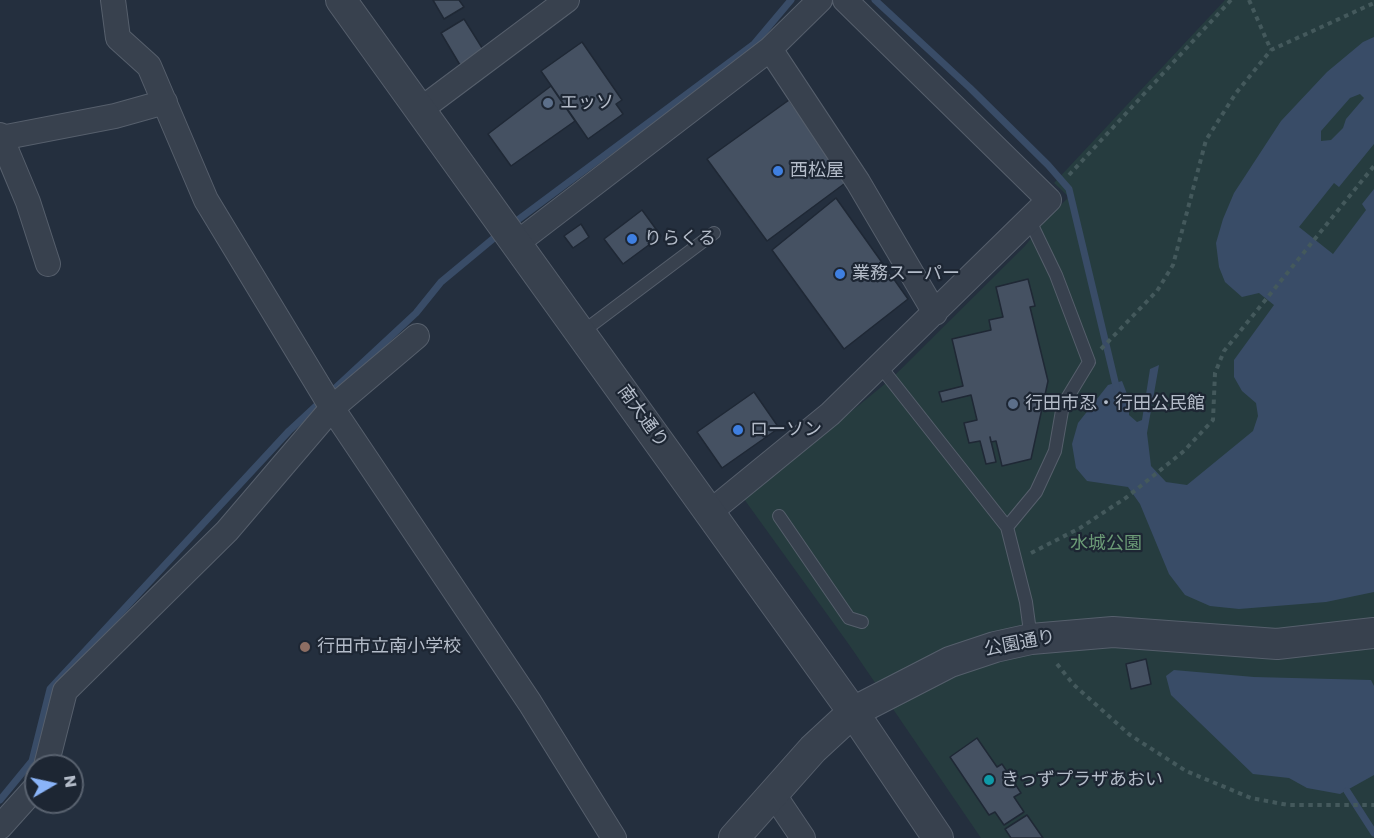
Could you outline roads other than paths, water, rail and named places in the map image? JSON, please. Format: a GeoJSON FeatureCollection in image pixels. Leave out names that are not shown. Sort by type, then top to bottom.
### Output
{"type":"FeatureCollection","features":[{"type":"Feature","properties":{"kind":"street"},"geometry":{"type":"LineString","coordinates":[[113,0],[118,38],[149,66],[206,200],[332,408],[530,703],[614,838]]}},
{"type":"Feature","properties":{"kind":"street","name":"南大通り"},"geometry":{"type":"LineString","coordinates":[[341,0],[853,712],[938,838]]}},
{"type":"Feature","properties":{"kind":"street"},"geometry":{"type":"LineString","coordinates":[[420,110],[567,0]]}},
{"type":"Feature","properties":{"kind":"street"},"geometry":{"type":"LineString","coordinates":[[517,243],[770,49],[820,0]]}},
{"type":"Feature","properties":{"kind":"street"},"geometry":{"type":"LineString","coordinates":[[710,512],[830,414],[1049,200],[845,0]]}},
{"type":"Feature","properties":{"kind":"street"},"geometry":{"type":"LineString","coordinates":[[770,49],[858,182],[935,313]]}},
{"type":"Feature","properties":{"kind":"street"},"geometry":{"type":"LineString","coordinates":[[48,264],[28,202],[6,165],[1,136],[115,116],[165,102]]}},
{"type":"Feature","properties":{"kind":"street"},"geometry":{"type":"LineString","coordinates":[[49,754],[65,691],[227,531],[332,408],[417,336]]}},
{"type":"Feature","properties":{"kind":"street","name":"公園通り"},"geometry":{"type":"LineString","coordinates":[[734,838],[772,792],[853,712],[950,662],[1031,639],[1113,632],[1277,644],[1374,633]]}},
{"type":"Feature","properties":{"kind":"street"},"geometry":{"type":"LineString","coordinates":[[772,792],[803,838]]}},
{"type":"Feature","properties":{"kind":"street"},"geometry":{"type":"LineString","coordinates":[[0,827],[24,800]]}},
{"type":"Feature","properties":{"kind":"lane"},"geometry":{"type":"LineString","coordinates":[[1007,527],[1036,492],[1055,452],[1063,405],[1089,362],[1056,275],[1029,219]]}},
{"type":"Feature","properties":{"kind":"lane"},"geometry":{"type":"LineString","coordinates":[[581,333],[714,233]]}},
{"type":"Feature","properties":{"kind":"lane"},"geometry":{"type":"LineString","coordinates":[[880,366],[1007,527],[1031,639]]}},
{"type":"Feature","properties":{"kind":"lane"},"geometry":{"type":"LineString","coordinates":[[779,516],[849,618],[862,622]]}},
{"type":"Feature","properties":{"kind":"water"},"geometry":{"type":"Polygon","coordinates":[[[1374,37],[1374,144],[1339,187],[1334,183],[1299,227],[1333,254],[1366,210],[1362,204],[1374,189],[1374,592],[1326,602],[1239,609],[1210,606],[1185,595],[1169,574],[1140,504],[1128,487],[1087,481],[1076,468],[1072,444],[1078,423],[1108,385],[1122,381],[1129,399],[1129,415],[1137,422],[1142,420],[1150,369],[1159,365],[1147,433],[1151,466],[1166,482],[1187,485],[1253,431],[1258,416],[1256,403],[1242,391],[1234,377],[1234,360],[1274,305],[1259,293],[1242,297],[1225,282],[1219,267],[1216,243],[1234,193],[1281,121],[1327,72],[1363,42],[1374,37]],[[1360,94],[1350,98],[1321,131],[1321,141],[1331,140],[1343,128],[1346,119],[1364,98],[1360,94]]]}},
{"type":"Feature","properties":{"kind":"water"},"geometry":{"type":"Polygon","coordinates":[[[1174,670],[1254,677],[1371,680],[1374,686],[1374,775],[1340,794],[1307,788],[1289,778],[1253,774],[1171,695],[1166,676],[1174,670]]]}},
{"type":"Feature","properties":{"kind":"waterway"},"geometry":{"type":"LineString","coordinates":[[511,225],[754,44],[791,0]]}},
{"type":"Feature","properties":{"kind":"waterway"},"geometry":{"type":"LineString","coordinates":[[875,0],[970,88],[1048,165],[1069,189],[1117,390]]}},
{"type":"Feature","properties":{"kind":"waterway"},"geometry":{"type":"LineString","coordinates":[[0,800],[32,761],[50,689],[289,431],[416,313],[441,282],[500,233]]}},
{"type":"Feature","properties":{"kind":"waterway"},"geometry":{"type":"LineString","coordinates":[[1347,791],[1374,833]]}},
{"type":"Feature","properties":{"kind":"place","name":"エッソ"},"geometry":{"type":"Point","coordinates":[548,103]}},
{"type":"Feature","properties":{"kind":"place","name":"西松屋"},"geometry":{"type":"Point","coordinates":[778,171]}},
{"type":"Feature","properties":{"kind":"place","name":"りらくる"},"geometry":{"type":"Point","coordinates":[632,239]}},
{"type":"Feature","properties":{"kind":"place","name":"業務スーパー"},"geometry":{"type":"Point","coordinates":[840,274]}},
{"type":"Feature","properties":{"kind":"place","name":"行田市忍・行田公民館"},"geometry":{"type":"Point","coordinates":[1013,404]}},
{"type":"Feature","properties":{"kind":"place","name":"ローソン"},"geometry":{"type":"Point","coordinates":[738,430]}},
{"type":"Feature","properties":{"kind":"place","name":"行田市立南小学校"},"geometry":{"type":"Point","coordinates":[305,647]}},
{"type":"Feature","properties":{"kind":"place","name":"きっずプラザあおい"},"geometry":{"type":"Point","coordinates":[989,780]}},
{"type":"Feature","properties":{"kind":"park label","name":"水城公園"},"geometry":{"type":"Point","coordinates":[1106,544]}}]}
